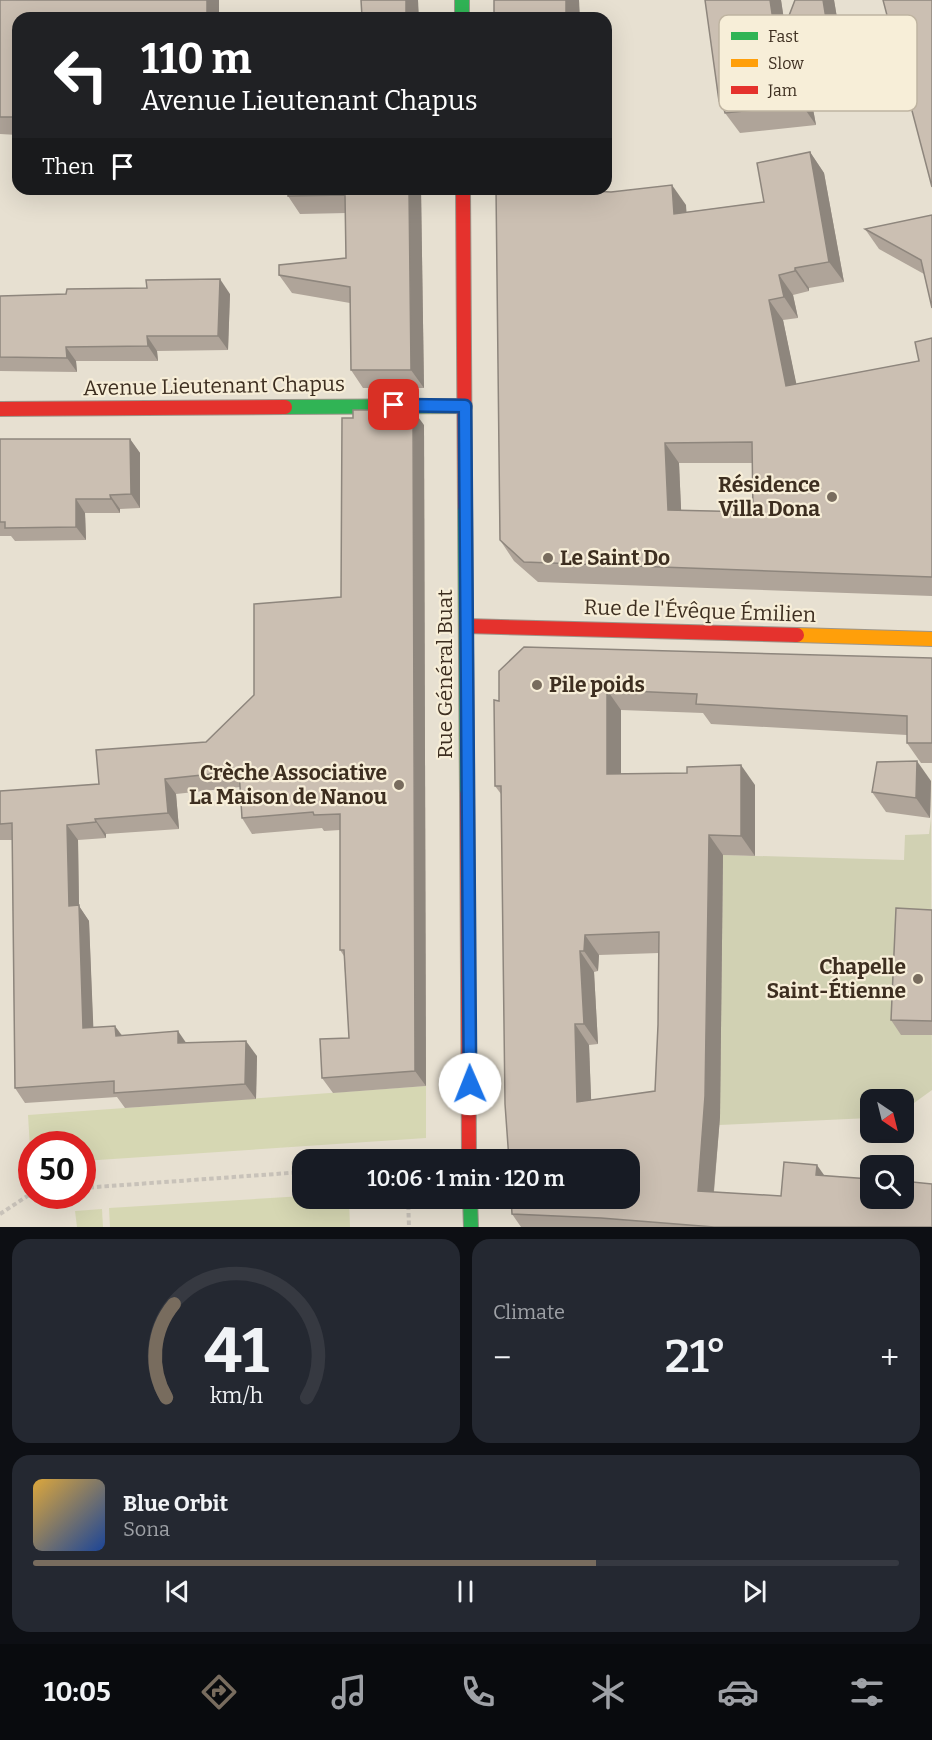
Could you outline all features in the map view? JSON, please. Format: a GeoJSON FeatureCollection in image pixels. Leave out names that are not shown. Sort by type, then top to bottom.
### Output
{"type":"FeatureCollection","features":[{"type":"Feature","properties":{"kind":"main road","name":"Rue Général Buat"},"geometry":{"type":"LineString","coordinates":[[464,195],[469,1149]]}},
{"type":"Feature","properties":{"kind":"main road","name":"Avenue Lieutenant Chapus"},"geometry":{"type":"LineString","coordinates":[[0,409],[465,406]]}},
{"type":"Feature","properties":{"kind":"main road","name":"Rue de l'Évêque Émilien"},"geometry":{"type":"LineString","coordinates":[[466,626],[932,639]]}},
{"type":"Feature","properties":{"kind":"main road"},"geometry":{"type":"LineString","coordinates":[[470,1209],[471,1227]]}},
{"type":"Feature","properties":{"kind":"path"},"geometry":{"type":"LineString","coordinates":[[96,1187],[292,1173]]}},
{"type":"Feature","properties":{"kind":"path"},"geometry":{"type":"LineString","coordinates":[[0,1214],[18,1202]]}},
{"type":"Feature","properties":{"kind":"path"},"geometry":{"type":"LineString","coordinates":[[408,1209],[409,1227]]}},
{"type":"Feature","properties":{"kind":"green space"},"geometry":{"type":"Polygon","coordinates":[[[931,819],[932,1090],[914,1103],[914,1089],[860,1089],[860,1118],[719,1125],[723,855],[904,860],[905,835],[929,834],[931,819]]]}},
{"type":"Feature","properties":{"kind":"green space"},"geometry":{"type":"Polygon","coordinates":[[[426,1086],[426,1138],[96,1160],[96,1131],[29,1131],[28,1115],[426,1086]]]}},
{"type":"Feature","properties":{"kind":"green space"},"geometry":{"type":"Polygon","coordinates":[[[292,1197],[292,1209],[349,1209],[350,1227],[110,1227],[109,1208],[292,1197]]]}},
{"type":"Feature","properties":{"kind":"green space"},"geometry":{"type":"Polygon","coordinates":[[[102,1209],[103,1227],[77,1227],[75,1211],[102,1209]]]}},
{"type":"Feature","properties":{"kind":"building"},"geometry":{"type":"Polygon","coordinates":[[[0,0],[207,0],[207,12],[12,12],[12,117],[0,117],[0,0]]]}},
{"type":"Feature","properties":{"kind":"building"},"geometry":{"type":"Polygon","coordinates":[[[361,0],[406,0],[406,12],[362,12],[361,0]]]}},
{"type":"Feature","properties":{"kind":"building"},"geometry":{"type":"Polygon","coordinates":[[[494,0],[566,0],[566,12],[494,12],[494,0]]]}},
{"type":"Feature","properties":{"kind":"building"},"geometry":{"type":"Polygon","coordinates":[[[705,0],[770,0],[772,15],[719,15],[719,101],[705,0]]]}},
{"type":"Feature","properties":{"kind":"building"},"geometry":{"type":"Polygon","coordinates":[[[795,0],[823,0],[825,15],[789,15],[795,0]]]}},
{"type":"Feature","properties":{"kind":"building"},"geometry":{"type":"Polygon","coordinates":[[[883,0],[932,0],[932,187],[912,111],[917,111],[917,15],[887,15],[883,0]]]}},
{"type":"Feature","properties":{"kind":"building"},"geometry":{"type":"Polygon","coordinates":[[[810,152],[829,262],[795,268],[795,271],[779,275],[784,297],[769,300],[786,386],[919,361],[915,342],[932,338],[932,577],[524,562],[500,540],[496,195],[612,195],[612,192],[672,185],[674,214],[764,202],[757,163],[810,152]],[[752,442],[665,443],[668,510],[753,512],[752,442]]]}},
{"type":"Feature","properties":{"kind":"building"},"geometry":{"type":"Polygon","coordinates":[[[288,195],[345,195],[288,196],[288,195]]]}},
{"type":"Feature","properties":{"kind":"building"},"geometry":{"type":"Polygon","coordinates":[[[345,195],[409,195],[411,370],[351,370],[350,287],[279,275],[279,265],[346,258],[345,195]]]}},
{"type":"Feature","properties":{"kind":"building"},"geometry":{"type":"Polygon","coordinates":[[[932,215],[932,308],[921,260],[865,229],[932,215]]]}},
{"type":"Feature","properties":{"kind":"building"},"geometry":{"type":"Polygon","coordinates":[[[220,279],[218,336],[147,336],[148,346],[66,347],[67,358],[0,357],[0,296],[66,294],[67,289],[147,288],[146,280],[220,279]]]}},
{"type":"Feature","properties":{"kind":"building"},"geometry":{"type":"Polygon","coordinates":[[[353,410],[413,410],[415,1071],[322,1078],[320,1039],[349,1038],[344,950],[340,950],[340,814],[314,815],[313,812],[242,818],[239,771],[165,779],[168,813],[95,819],[96,822],[67,825],[69,906],[79,905],[83,1028],[115,1026],[116,1036],[178,1031],[178,1043],[246,1041],[245,1084],[114,1093],[114,1081],[15,1088],[12,823],[0,824],[0,791],[99,784],[96,750],[206,742],[254,695],[254,604],[341,597],[342,418],[353,418],[353,410]]]}},
{"type":"Feature","properties":{"kind":"building"},"geometry":{"type":"Polygon","coordinates":[[[0,439],[130,439],[131,494],[110,495],[111,499],[76,499],[76,527],[5,528],[5,522],[0,522],[0,439]]]}},
{"type":"Feature","properties":{"kind":"building"},"geometry":{"type":"Polygon","coordinates":[[[524,647],[932,658],[932,743],[907,743],[907,716],[696,704],[697,694],[607,690],[607,774],[687,773],[687,767],[741,765],[741,836],[709,835],[705,1096],[698,1191],[781,1196],[784,1162],[817,1165],[816,1175],[860,1178],[860,1209],[914,1209],[914,1182],[932,1184],[932,1227],[714,1227],[512,1214],[512,1209],[640,1209],[640,1149],[508,1149],[505,1104],[501,786],[495,786],[494,700],[499,701],[499,671],[524,647]],[[659,932],[585,935],[584,951],[580,951],[584,1024],[575,1024],[577,1102],[655,1091],[659,932]]]}},
{"type":"Feature","properties":{"kind":"building"},"geometry":{"type":"Polygon","coordinates":[[[917,761],[916,798],[872,792],[877,762],[917,761]]]}},
{"type":"Feature","properties":{"kind":"building","name":"Chapelle Saint-Étienne"},"geometry":{"type":"Polygon","coordinates":[[[896,908],[932,910],[932,1021],[891,1020],[896,908]]]}},
{"type":"Feature","properties":{"kind":"traffic: fast"},"geometry":{"type":"LineString","coordinates":[[462,0],[462,12]]}},
{"type":"Feature","properties":{"kind":"traffic: fast"},"geometry":{"type":"LineString","coordinates":[[285,407],[465,406]]}},
{"type":"Feature","properties":{"kind":"traffic: fast"},"geometry":{"type":"LineString","coordinates":[[465,506],[467,794]]}},
{"type":"Feature","properties":{"kind":"traffic: fast"},"geometry":{"type":"LineString","coordinates":[[470,1209],[471,1227]]}},
{"type":"Feature","properties":{"kind":"traffic: slow"},"geometry":{"type":"LineString","coordinates":[[797,635],[932,639]]}},
{"type":"Feature","properties":{"kind":"traffic: jam"},"geometry":{"type":"LineString","coordinates":[[463,195],[465,506]]}},
{"type":"Feature","properties":{"kind":"traffic: jam"},"geometry":{"type":"LineString","coordinates":[[0,409],[285,407]]}},
{"type":"Feature","properties":{"kind":"traffic: jam"},"geometry":{"type":"LineString","coordinates":[[466,626],[797,635]]}},
{"type":"Feature","properties":{"kind":"traffic: jam"},"geometry":{"type":"LineString","coordinates":[[467,794],[469,1149]]}},
{"type":"Feature","properties":{"kind":"place","name":"Résidence Villa Dona"},"geometry":{"type":"Point","coordinates":[832,497]}},
{"type":"Feature","properties":{"kind":"place","name":"Le Saint Do"},"geometry":{"type":"Point","coordinates":[548,558]}},
{"type":"Feature","properties":{"kind":"place","name":"Pile poids"},"geometry":{"type":"Point","coordinates":[537,685]}},
{"type":"Feature","properties":{"kind":"place","name":"Crèche Associative La Maison de Nanou"},"geometry":{"type":"Point","coordinates":[399,785]}},
{"type":"Feature","properties":{"kind":"place","name":"Chapelle Saint-Étienne"},"geometry":{"type":"Point","coordinates":[918,979]}},
{"type":"Feature","properties":{"kind":"route"},"geometry":{"type":"LineString","coordinates":[[394,405],[465,406],[470,1084]]}}]}
